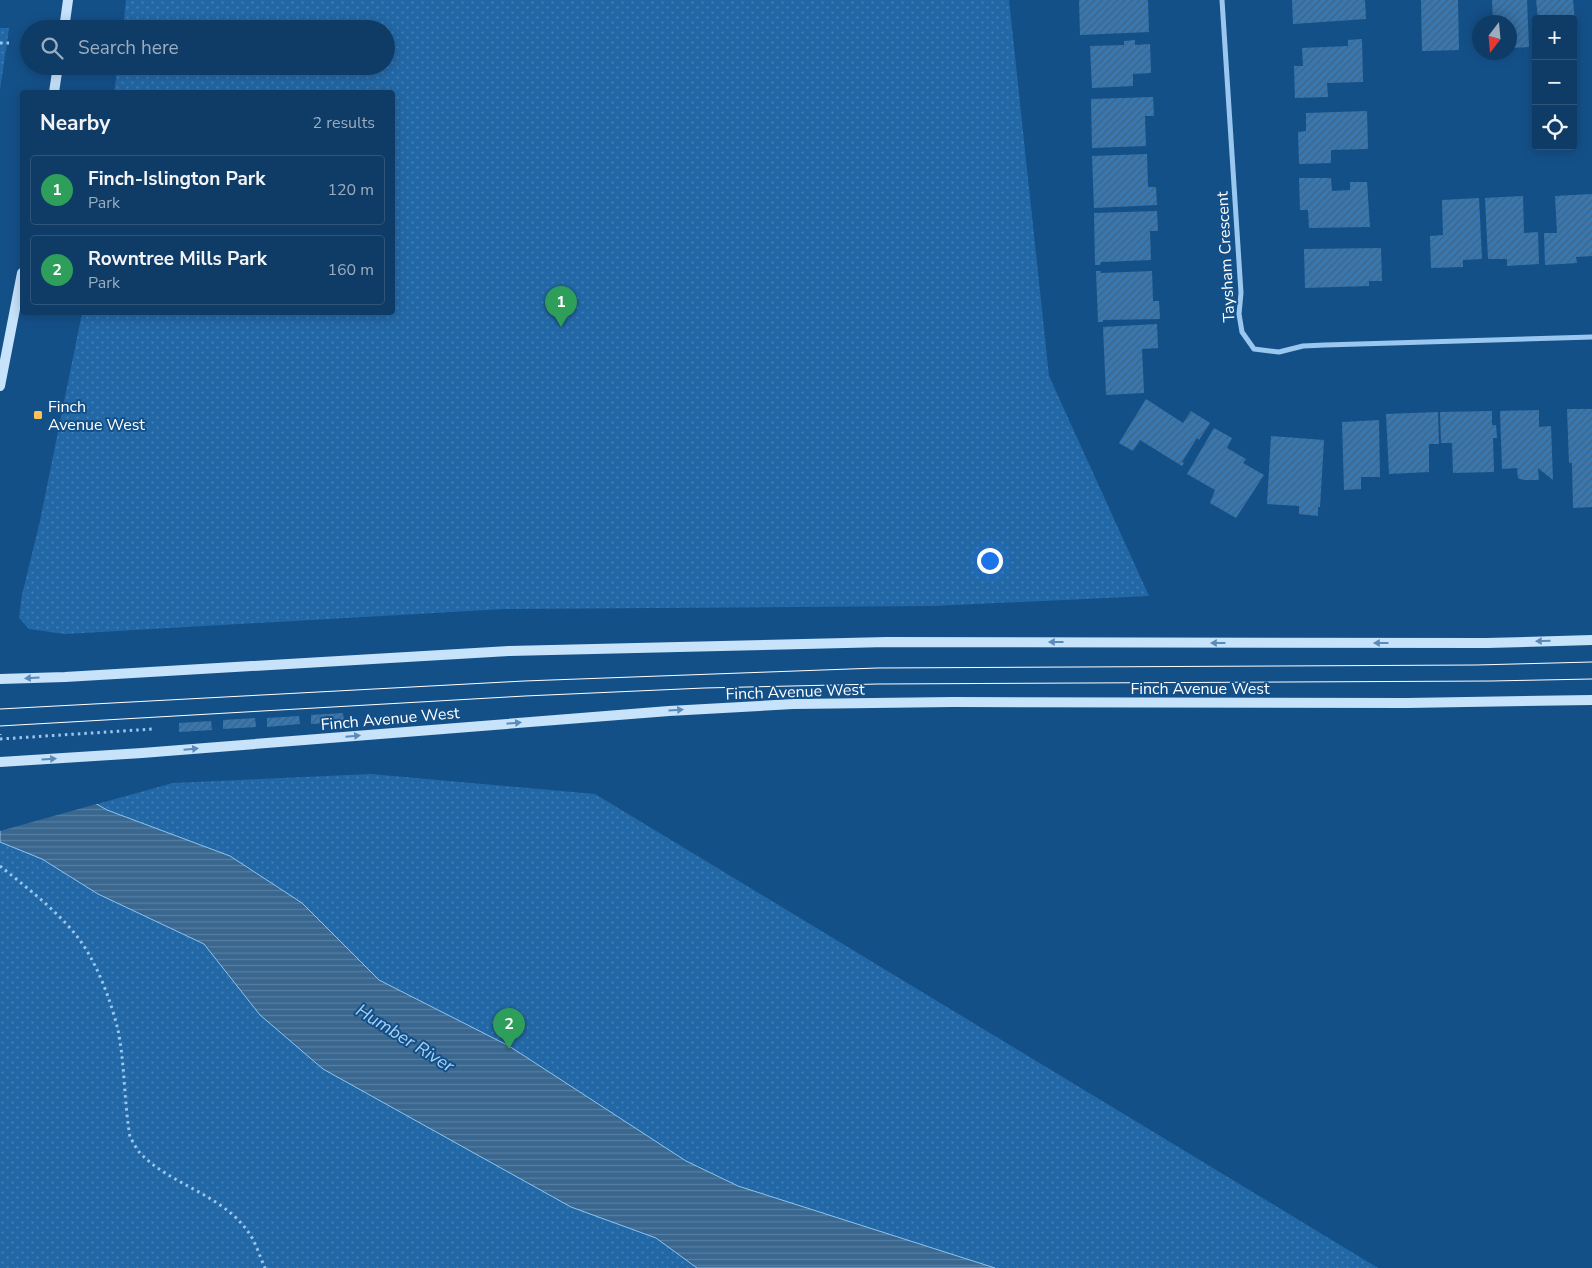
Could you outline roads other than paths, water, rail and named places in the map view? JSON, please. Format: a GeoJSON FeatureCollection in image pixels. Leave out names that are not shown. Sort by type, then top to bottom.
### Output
{"type":"FeatureCollection","features":[{"type":"Feature","properties":{"kind":"main road"},"geometry":{"type":"LineString","coordinates":[[65,20],[68,0]]}},
{"type":"Feature","properties":{"kind":"main road"},"geometry":{"type":"LineString","coordinates":[[54,90],[57,75]]}},
{"type":"Feature","properties":{"kind":"main road"},"geometry":{"type":"LineString","coordinates":[[0,386],[20,283]]}},
{"type":"Feature","properties":{"kind":"main road"},"geometry":{"type":"LineString","coordinates":[[0,679],[64,677],[509,651],[887,642],[1467,643],[1592,640]]}},
{"type":"Feature","properties":{"kind":"main road","name":"Finch Avenue West"},"geometry":{"type":"LineString","coordinates":[[0,762],[142,753],[669,711],[793,704],[954,702],[1407,703],[1592,700]]}},
{"type":"Feature","properties":{"kind":"street","name":"Taysham Crescent"},"geometry":{"type":"LineString","coordinates":[[1222,0],[1241,293],[1239,314],[1242,332],[1254,349],[1279,352],[1303,346],[1592,337]]}},
{"type":"Feature","properties":{"kind":"water","name":"Humber River"},"geometry":{"type":"Polygon","coordinates":[[[0,748],[107,810],[230,856],[302,903],[379,980],[509,1046],[686,1161],[738,1186],[995,1268],[697,1268],[656,1238],[571,1207],[323,1069],[260,1015],[204,944],[98,894],[42,859],[0,842],[0,748]]]}},
{"type":"Feature","properties":{"kind":"tram line"},"geometry":{"type":"LineString","coordinates":[[0,709],[524,681],[877,668],[1476,665],[1592,662]]}},
{"type":"Feature","properties":{"kind":"tram line"},"geometry":{"type":"LineString","coordinates":[[0,726],[525,696],[704,688],[878,684],[1592,679]]}},
{"type":"Feature","properties":{"kind":"place","name":"Finch-Islington Park"},"geometry":{"type":"Point","coordinates":[561,327]}},
{"type":"Feature","properties":{"kind":"place","name":"Finch Avenue West"},"geometry":{"type":"Point","coordinates":[38,415]}},
{"type":"Feature","properties":{"kind":"place","name":"Rowntree Mills Park"},"geometry":{"type":"Point","coordinates":[509,1049]}}]}
